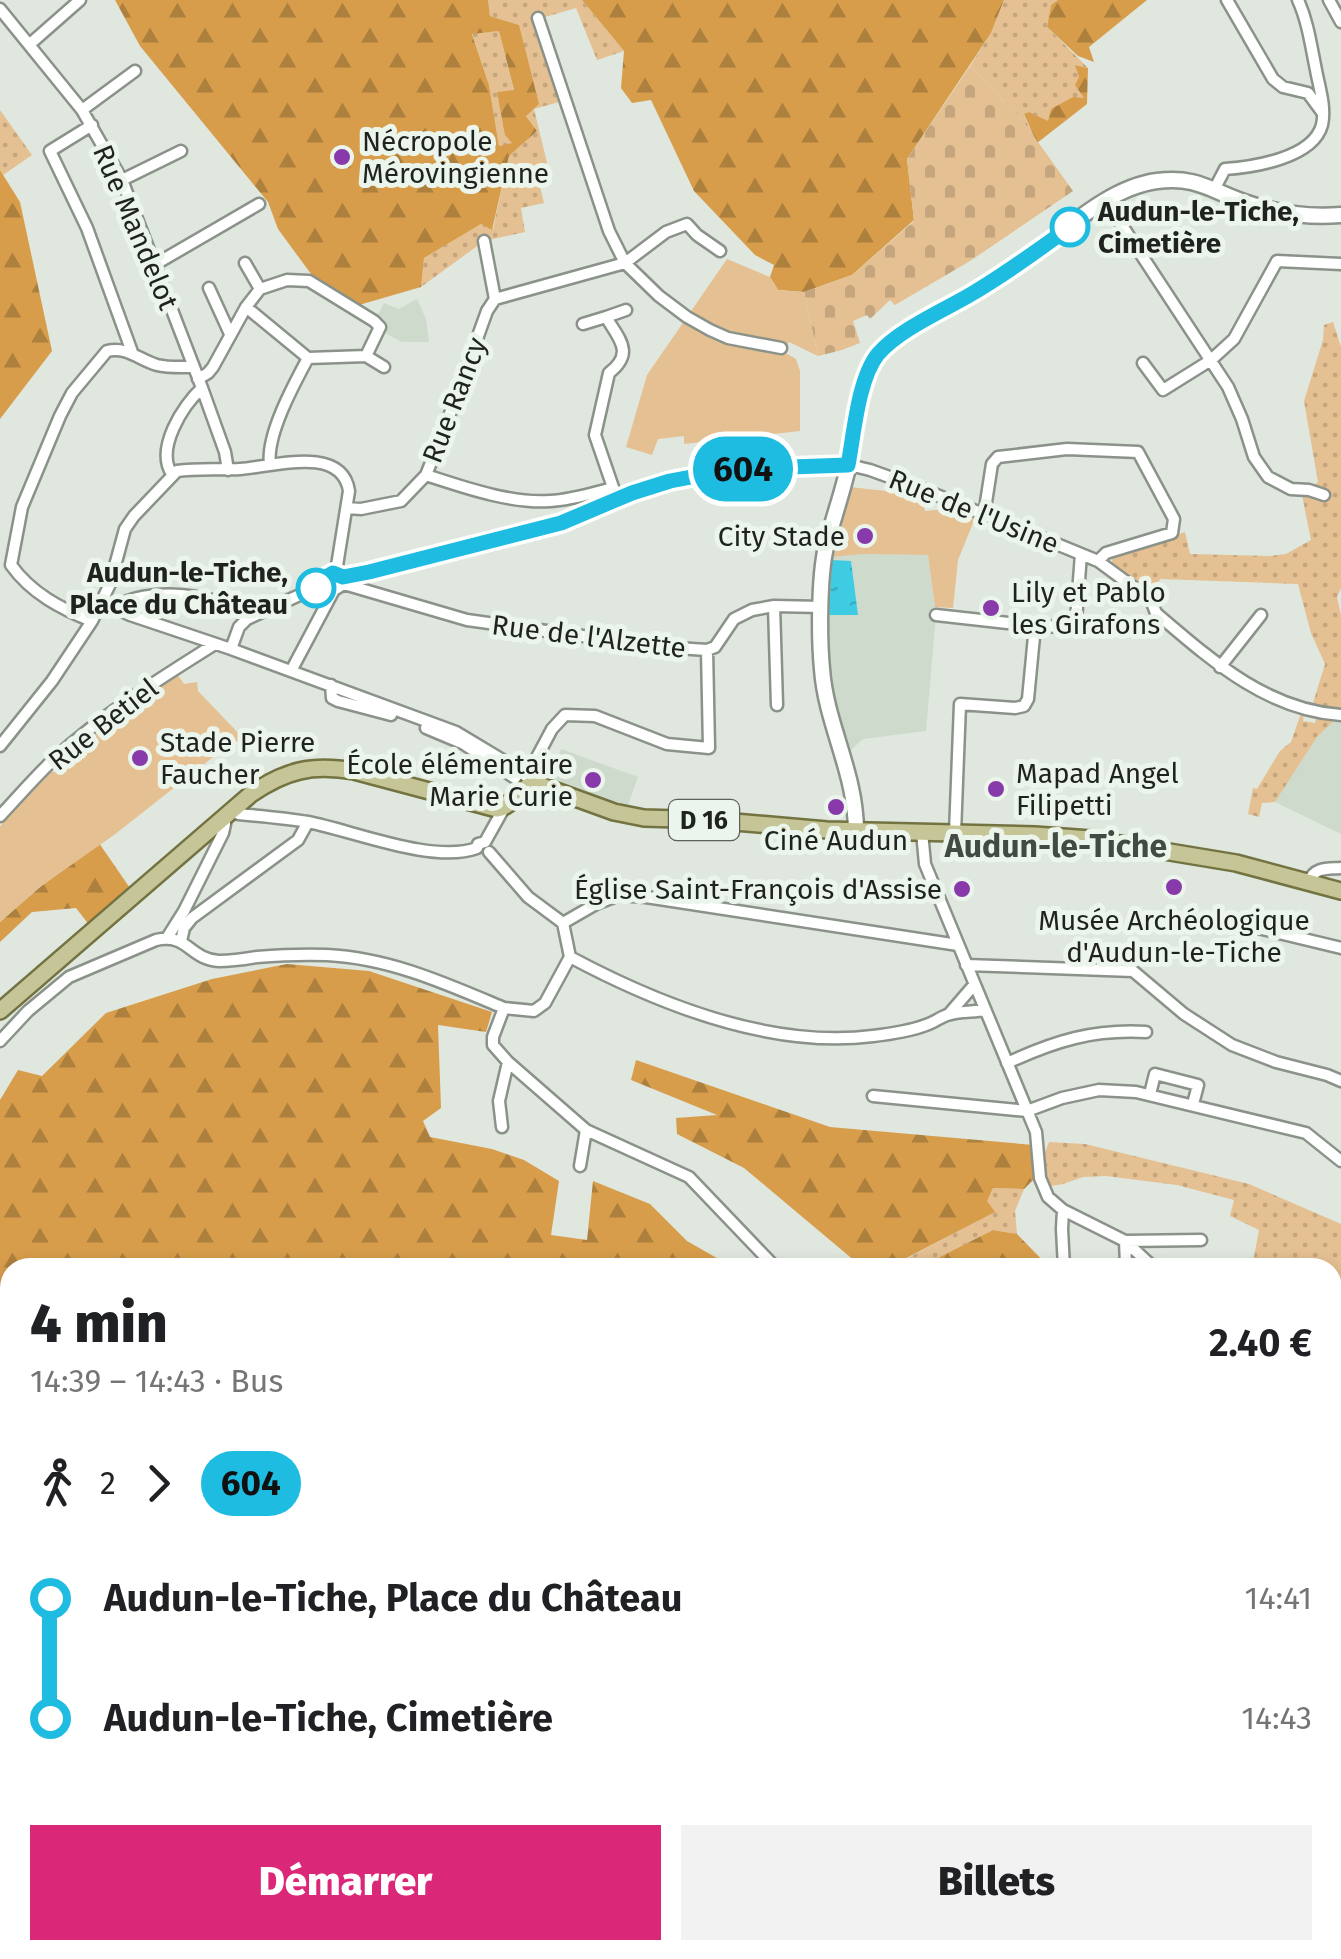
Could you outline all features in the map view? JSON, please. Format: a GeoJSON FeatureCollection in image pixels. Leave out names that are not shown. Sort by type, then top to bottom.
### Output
{"type":"FeatureCollection","features":[{"type":"Feature","properties":{"kind":"main road"},"geometry":{"type":"LineString","coordinates":[[856,832],[850,778],[827,702],[822,670],[822,607],[825,552],[863,391],[877,355],[897,338],[1018,265],[1131,187],[1181,180],[1201,183],[1238,200],[1291,214],[1341,214]]}},
{"type":"Feature","properties":{"kind":"main road"},"geometry":{"type":"LineString","coordinates":[[0,1010],[228,814],[269,782],[289,773],[332,767],[484,807],[504,808],[526,786],[524,777]]}},
{"type":"Feature","properties":{"kind":"main road","name":"D 16"},"geometry":{"type":"LineString","coordinates":[[524,777],[614,812],[644,818],[856,832],[1091,839],[1236,863],[1341,891]]}},
{"type":"Feature","properties":{"kind":"street","name":"Rue Mandelot"},"geometry":{"type":"LineString","coordinates":[[6,0],[0,8],[82,110],[122,180],[200,383],[228,470]]}},
{"type":"Feature","properties":{"kind":"street"},"geometry":{"type":"LineString","coordinates":[[30,44],[80,0]]}},
{"type":"Feature","properties":{"kind":"street"},"geometry":{"type":"LineString","coordinates":[[1227,0],[1273,80],[1282,87],[1308,93],[1322,113]]}},
{"type":"Feature","properties":{"kind":"street"},"geometry":{"type":"LineString","coordinates":[[1216,188],[1225,169],[1274,162],[1294,154],[1321,128],[1322,103],[1305,15],[1298,0]]}},
{"type":"Feature","properties":{"kind":"street"},"geometry":{"type":"LineString","coordinates":[[1329,0],[1341,22]]}},
{"type":"Feature","properties":{"kind":"street"},"geometry":{"type":"LineString","coordinates":[[538,18],[609,231],[625,263],[659,296],[710,330],[749,343],[782,348]]}},
{"type":"Feature","properties":{"kind":"street"},"geometry":{"type":"LineString","coordinates":[[82,110],[135,71]]}},
{"type":"Feature","properties":{"kind":"street"},"geometry":{"type":"LineString","coordinates":[[92,125],[50,151],[86,228],[132,353]]}},
{"type":"Feature","properties":{"kind":"street"},"geometry":{"type":"LineString","coordinates":[[122,180],[180,151]]}},
{"type":"Feature","properties":{"kind":"street"},"geometry":{"type":"LineString","coordinates":[[1106,201],[1228,387],[1254,456],[1268,477],[1291,489],[1324,495]]}},
{"type":"Feature","properties":{"kind":"street"},"geometry":{"type":"LineString","coordinates":[[154,265],[258,204]]}},
{"type":"Feature","properties":{"kind":"street"},"geometry":{"type":"LineString","coordinates":[[484,241],[494,298],[625,263],[666,232],[687,224],[720,251]]}},
{"type":"Feature","properties":{"kind":"street"},"geometry":{"type":"LineString","coordinates":[[1143,363],[1163,390],[1211,360],[1234,338],[1278,261],[1341,264]]}},
{"type":"Feature","properties":{"kind":"street"},"geometry":{"type":"LineString","coordinates":[[245,263],[260,289]]}},
{"type":"Feature","properties":{"kind":"street"},"geometry":{"type":"LineString","coordinates":[[172,474],[166,461],[175,422],[214,367],[260,289],[287,280],[309,281],[374,321],[380,327],[366,356]]}},
{"type":"Feature","properties":{"kind":"street"},"geometry":{"type":"LineString","coordinates":[[209,288],[230,334]]}},
{"type":"Feature","properties":{"kind":"street","name":"Rue Rancy"},"geometry":{"type":"LineString","coordinates":[[347,508],[401,500],[426,476],[494,298]]}},
{"type":"Feature","properties":{"kind":"street"},"geometry":{"type":"LineString","coordinates":[[246,307],[308,358],[366,356],[384,367]]}},
{"type":"Feature","properties":{"kind":"street"},"geometry":{"type":"LineString","coordinates":[[583,324],[626,310]]}},
{"type":"Feature","properties":{"kind":"street"},"geometry":{"type":"LineString","coordinates":[[606,317],[623,345],[624,357],[609,373],[595,434],[615,493]]}},
{"type":"Feature","properties":{"kind":"street"},"geometry":{"type":"LineString","coordinates":[[11,565],[22,506],[60,416],[122,328]]}},
{"type":"Feature","properties":{"kind":"street"},"geometry":{"type":"LineString","coordinates":[[107,351],[123,350],[166,367],[192,366]]}},
{"type":"Feature","properties":{"kind":"street"},"geometry":{"type":"LineString","coordinates":[[270,464],[268,454],[276,429],[308,358]]}},
{"type":"Feature","properties":{"kind":"street"},"geometry":{"type":"LineString","coordinates":[[984,515],[992,464],[998,457],[1067,449],[1138,452],[1174,519],[1172,533],[1106,554],[1098,561]]}},
{"type":"Feature","properties":{"kind":"street"},"geometry":{"type":"LineString","coordinates":[[0,746],[52,681],[92,622],[134,516],[172,474],[183,470],[228,470],[305,461],[332,468],[348,480],[337,581],[291,671]]}},
{"type":"Feature","properties":{"kind":"street","name":"Rue de l'Usine"},"geometry":{"type":"LineString","coordinates":[[615,493],[734,469],[848,465],[870,470],[1098,561],[1151,600],[1156,612],[1220,667],[1258,690],[1336,714]]}},
{"type":"Feature","properties":{"kind":"street"},"geometry":{"type":"LineString","coordinates":[[426,476],[526,500],[549,502],[615,493]]}},
{"type":"Feature","properties":{"kind":"street"},"geometry":{"type":"LineString","coordinates":[[231,649],[239,626],[247,619],[337,581],[561,523],[596,509],[615,493]]}},
{"type":"Feature","properties":{"kind":"street"},"geometry":{"type":"LineString","coordinates":[[591,494],[596,509]]}},
{"type":"Feature","properties":{"kind":"street"},"geometry":{"type":"LineString","coordinates":[[936,615],[1070,627],[1076,620],[1081,554]]}},
{"type":"Feature","properties":{"kind":"street"},"geometry":{"type":"LineString","coordinates":[[0,558],[28,586],[92,622]]}},
{"type":"Feature","properties":{"kind":"street","name":"Rue de l'Alzette"},"geometry":{"type":"LineString","coordinates":[[337,581],[468,620],[707,650],[715,647],[734,619],[752,610],[774,606],[822,607]]}},
{"type":"Feature","properties":{"kind":"street"},"geometry":{"type":"LineString","coordinates":[[115,608],[132,598],[181,595],[232,606],[247,619]]}},
{"type":"Feature","properties":{"kind":"street"},"geometry":{"type":"LineString","coordinates":[[103,602],[456,732],[524,777],[552,729],[565,716],[595,716],[668,744],[709,748],[707,650]]}},
{"type":"Feature","properties":{"kind":"street"},"geometry":{"type":"LineString","coordinates":[[774,606],[777,706]]}},
{"type":"Feature","properties":{"kind":"street"},"geometry":{"type":"LineString","coordinates":[[1220,667],[1261,614]]}},
{"type":"Feature","properties":{"kind":"street"},"geometry":{"type":"LineString","coordinates":[[955,833],[960,704],[1024,706],[1035,626]]}},
{"type":"Feature","properties":{"kind":"street","name":"Rue Betiel"},"geometry":{"type":"LineString","coordinates":[[0,816],[50,762],[86,732],[152,683],[215,644]]}},
{"type":"Feature","properties":{"kind":"street"},"geometry":{"type":"LineString","coordinates":[[181,941],[228,814],[308,822],[410,848],[448,853],[483,847],[504,808]]}},
{"type":"Feature","properties":{"kind":"street"},"geometry":{"type":"LineString","coordinates":[[167,938],[188,915],[298,840],[308,822]]}},
{"type":"Feature","properties":{"kind":"street"},"geometry":{"type":"LineString","coordinates":[[922,832],[925,864],[1036,1132],[1043,1188],[1063,1210],[1125,1241],[1143,1258]]}},
{"type":"Feature","properties":{"kind":"street"},"geometry":{"type":"LineString","coordinates":[[0,1041],[69,977],[167,938],[181,941],[204,959],[221,961],[290,954],[368,959],[440,981],[504,1008],[534,1011],[545,1003],[570,957],[563,923],[528,897],[483,847]]}},
{"type":"Feature","properties":{"kind":"street"},"geometry":{"type":"LineString","coordinates":[[1309,881],[1320,869],[1341,868]]}},
{"type":"Feature","properties":{"kind":"street"},"geometry":{"type":"LineString","coordinates":[[563,923],[619,896],[646,897],[958,945]]}},
{"type":"Feature","properties":{"kind":"street"},"geometry":{"type":"LineString","coordinates":[[1258,928],[1341,948]]}},
{"type":"Feature","properties":{"kind":"street"},"geometry":{"type":"LineString","coordinates":[[570,957],[609,978],[678,1006],[757,1030],[821,1040],[873,1036],[925,1026],[949,1014],[985,1010]]}},
{"type":"Feature","properties":{"kind":"street"},"geometry":{"type":"LineString","coordinates":[[966,965],[1132,971],[1184,1014],[1232,1045],[1341,1082]]}},
{"type":"Feature","properties":{"kind":"street"},"geometry":{"type":"LineString","coordinates":[[949,1014],[974,985]]}},
{"type":"Feature","properties":{"kind":"street"},"geometry":{"type":"LineString","coordinates":[[504,1008],[493,1036],[494,1045],[508,1062],[586,1130],[689,1177],[766,1258]]}},
{"type":"Feature","properties":{"kind":"street"},"geometry":{"type":"LineString","coordinates":[[1007,1063],[1044,1046],[1090,1034],[1146,1032]]}},
{"type":"Feature","properties":{"kind":"street"},"geometry":{"type":"LineString","coordinates":[[502,1128],[500,1101],[508,1062]]}},
{"type":"Feature","properties":{"kind":"street"},"geometry":{"type":"LineString","coordinates":[[1150,1094],[1155,1074],[1198,1084],[1194,1104]]}},
{"type":"Feature","properties":{"kind":"street"},"geometry":{"type":"LineString","coordinates":[[873,1096],[1027,1111],[1099,1090],[1150,1094],[1306,1133],[1341,1161]]}},
{"type":"Feature","properties":{"kind":"street"},"geometry":{"type":"LineString","coordinates":[[580,1166],[586,1130]]}},
{"type":"Feature","properties":{"kind":"street"},"geometry":{"type":"LineString","coordinates":[[1063,1210],[1063,1258]]}},
{"type":"Feature","properties":{"kind":"street"},"geometry":{"type":"LineString","coordinates":[[1125,1241],[1200,1240]]}},
{"type":"Feature","properties":{"kind":"street"},"geometry":{"type":"LineString","coordinates":[[1125,1241],[1126,1258]]}},
{"type":"Feature","properties":{"kind":"shaded area"},"geometry":{"type":"Polygon","coordinates":[[[417,299],[426,319],[429,342],[402,342],[383,332],[383,321],[377,317],[384,303],[399,309],[417,299]]]}},
{"type":"Feature","properties":{"kind":"shaded area"},"geometry":{"type":"Polygon","coordinates":[[[928,555],[936,615],[926,731],[863,739],[849,752],[827,669],[831,557],[928,555]]]}},
{"type":"Feature","properties":{"kind":"shaded area"},"geometry":{"type":"Polygon","coordinates":[[[1341,714],[1341,834],[1275,802],[1317,737],[1341,714]]]}},
{"type":"Feature","properties":{"kind":"shaded area","name":"École élémentaire Marie Curie"},"geometry":{"type":"Polygon","coordinates":[[[561,749],[638,777],[628,805],[548,783],[561,749]]]}},
{"type":"Feature","properties":{"kind":"green space"},"geometry":{"type":"Polygon","coordinates":[[[115,0],[488,0],[490,16],[519,25],[539,104],[526,116],[537,131],[509,156],[492,230],[481,224],[424,258],[421,287],[359,305],[314,278],[278,229],[268,202],[140,46],[115,0]],[[499,31],[472,34],[489,85],[499,146],[512,143],[505,135],[497,92],[514,90],[499,31]]]}},
{"type":"Feature","properties":{"kind":"green space"},"geometry":{"type":"Polygon","coordinates":[[[488,0],[582,0],[624,51],[597,60],[576,8],[538,19],[566,100],[534,109],[547,163],[535,166],[544,203],[521,208],[525,232],[484,241],[421,287],[424,258],[481,224],[493,229],[509,156],[537,131],[526,116],[519,25],[490,16],[488,0]]]}},
{"type":"Feature","properties":{"kind":"green space"},"geometry":{"type":"Polygon","coordinates":[[[582,0],[1004,0],[991,33],[907,159],[914,220],[852,275],[804,292],[778,290],[770,277],[774,265],[755,255],[694,191],[651,100],[632,103],[621,88],[624,51],[582,0]]]}},
{"type":"Feature","properties":{"kind":"green space"},"geometry":{"type":"Polygon","coordinates":[[[1004,0],[1058,0],[1051,5],[1047,27],[1088,68],[1076,65],[1085,98],[1048,122],[1029,112],[1024,115],[1037,143],[1023,121],[970,66],[991,33],[1004,0]]]}},
{"type":"Feature","properties":{"kind":"green space"},"geometry":{"type":"Polygon","coordinates":[[[1058,0],[1147,0],[1089,47],[1094,62],[1078,56],[1047,27],[1051,5],[1058,0]]]}},
{"type":"Feature","properties":{"kind":"green space"},"geometry":{"type":"Polygon","coordinates":[[[499,31],[514,91],[498,92],[512,144],[499,146],[489,85],[472,33],[499,31]]]}},
{"type":"Feature","properties":{"kind":"green space"},"geometry":{"type":"Polygon","coordinates":[[[1075,65],[1088,68],[1087,104],[1037,143],[1024,114],[1029,112],[1048,121],[1051,109],[1073,97],[1084,98],[1075,85],[1079,77],[1075,65]]]}},
{"type":"Feature","properties":{"kind":"green space"},"geometry":{"type":"Polygon","coordinates":[[[970,66],[1023,121],[1073,191],[970,261],[895,305],[890,300],[870,319],[867,315],[853,321],[860,343],[818,356],[804,292],[852,275],[914,221],[907,159],[970,66]]]}},
{"type":"Feature","properties":{"kind":"green space"},"geometry":{"type":"Polygon","coordinates":[[[0,110],[32,155],[3,175],[0,170],[0,110]]]}},
{"type":"Feature","properties":{"kind":"green space"},"geometry":{"type":"Polygon","coordinates":[[[0,170],[20,202],[52,351],[0,419],[0,170]]]}},
{"type":"Feature","properties":{"kind":"green space"},"geometry":{"type":"Polygon","coordinates":[[[727,259],[770,277],[778,290],[804,292],[818,356],[789,342],[784,352],[796,359],[800,371],[800,431],[684,444],[684,436],[658,439],[652,455],[626,447],[647,375],[727,259]]]}},
{"type":"Feature","properties":{"kind":"green space"},"geometry":{"type":"Polygon","coordinates":[[[1333,322],[1341,347],[1341,588],[1337,597],[1341,615],[1341,714],[1317,737],[1275,802],[1262,803],[1259,817],[1248,814],[1253,788],[1257,789],[1280,751],[1291,742],[1301,713],[1303,721],[1332,720],[1333,709],[1313,703],[1325,664],[1311,633],[1298,584],[1160,579],[1152,595],[1113,566],[1112,560],[1114,556],[1185,532],[1190,554],[1269,556],[1286,554],[1311,540],[1302,495],[1318,482],[1304,401],[1324,325],[1333,322]]]}},
{"type":"Feature","properties":{"kind":"green space"},"geometry":{"type":"Polygon","coordinates":[[[850,487],[922,495],[925,511],[945,509],[945,503],[975,518],[958,560],[953,608],[935,607],[928,555],[831,557],[850,487]]]}},
{"type":"Feature","properties":{"kind":"green space"},"geometry":{"type":"Polygon","coordinates":[[[177,674],[184,684],[197,682],[198,691],[243,738],[240,743],[236,741],[232,748],[227,746],[114,835],[40,887],[0,922],[3,822],[89,737],[177,674]]]}},
{"type":"Feature","properties":{"kind":"green space"},"geometry":{"type":"Polygon","coordinates":[[[99,843],[132,891],[90,926],[76,908],[32,912],[0,942],[0,922],[99,843]]]}},
{"type":"Feature","properties":{"kind":"green space"},"geometry":{"type":"Polygon","coordinates":[[[287,964],[369,971],[492,1012],[486,1032],[438,1025],[441,1108],[423,1121],[430,1137],[492,1149],[524,1160],[559,1181],[551,1235],[587,1240],[593,1181],[650,1204],[687,1241],[717,1258],[0,1258],[0,1100],[18,1070],[42,1076],[106,1013],[212,979],[287,964]]]}},
{"type":"Feature","properties":{"kind":"green space"},"geometry":{"type":"Polygon","coordinates":[[[636,1060],[830,1127],[1034,1145],[1034,1179],[1024,1189],[993,1188],[987,1201],[995,1212],[906,1258],[851,1258],[744,1168],[677,1134],[676,1118],[717,1115],[631,1080],[636,1060]]]}},
{"type":"Feature","properties":{"kind":"green space"},"geometry":{"type":"Polygon","coordinates":[[[1049,1142],[1085,1144],[1249,1184],[1341,1224],[1341,1258],[1254,1258],[1259,1230],[1230,1216],[1234,1200],[1177,1185],[1106,1176],[1083,1177],[1046,1187],[1043,1158],[1049,1142]]]}},
{"type":"Feature","properties":{"kind":"green space"},"geometry":{"type":"Polygon","coordinates":[[[993,1188],[1024,1189],[1015,1211],[1017,1234],[993,1230],[938,1258],[908,1258],[994,1212],[986,1201],[993,1188]]]}},
{"type":"Feature","properties":{"kind":"green space"},"geometry":{"type":"Polygon","coordinates":[[[993,1230],[1017,1234],[1040,1258],[938,1258],[993,1230]]]}},
{"type":"Feature","properties":{"kind":"water"},"geometry":{"type":"Polygon","coordinates":[[[832,560],[851,561],[858,615],[829,615],[832,560]]]}},
{"type":"Feature","properties":{"kind":"bus line","name":"604"},"geometry":{"type":"LineString","coordinates":[[316,588],[336,572],[343,577],[369,572],[561,523],[670,481],[734,469],[848,465],[863,391],[877,355],[897,338],[1018,265],[1070,227]]}},
{"type":"Feature","properties":{"kind":"place","name":"Nécropole Mérovingienne"},"geometry":{"type":"Point","coordinates":[342,157]}},
{"type":"Feature","properties":{"kind":"place","name":"Audun-le-Tiche, Cimetière"},"geometry":{"type":"Point","coordinates":[1070,227]}},
{"type":"Feature","properties":{"kind":"place","name":"City Stade"},"geometry":{"type":"Point","coordinates":[865,536]}},
{"type":"Feature","properties":{"kind":"place","name":"Audun-le-Tiche, Place du Château"},"geometry":{"type":"Point","coordinates":[316,588]}},
{"type":"Feature","properties":{"kind":"place","name":"Lily et Pablo les Girafons"},"geometry":{"type":"Point","coordinates":[991,608]}},
{"type":"Feature","properties":{"kind":"place","name":"Stade Pierre Faucher"},"geometry":{"type":"Point","coordinates":[140,758]}},
{"type":"Feature","properties":{"kind":"place","name":"École élémentaire Marie Curie"},"geometry":{"type":"Point","coordinates":[593,780]}},
{"type":"Feature","properties":{"kind":"place","name":"Mapad Angel Filipetti"},"geometry":{"type":"Point","coordinates":[996,789]}},
{"type":"Feature","properties":{"kind":"place","name":"Ciné Audun"},"geometry":{"type":"Point","coordinates":[836,807]}},
{"type":"Feature","properties":{"kind":"place","name":"Musée Archéologique d'Audun-le-Tiche"},"geometry":{"type":"Point","coordinates":[1174,887]}},
{"type":"Feature","properties":{"kind":"place","name":"Église Saint-François d'Assise"},"geometry":{"type":"Point","coordinates":[962,889]}},
{"type":"Feature","properties":{"kind":"district","name":"Audun-le-Tiche"},"geometry":{"type":"Point","coordinates":[1056,846]}}]}
